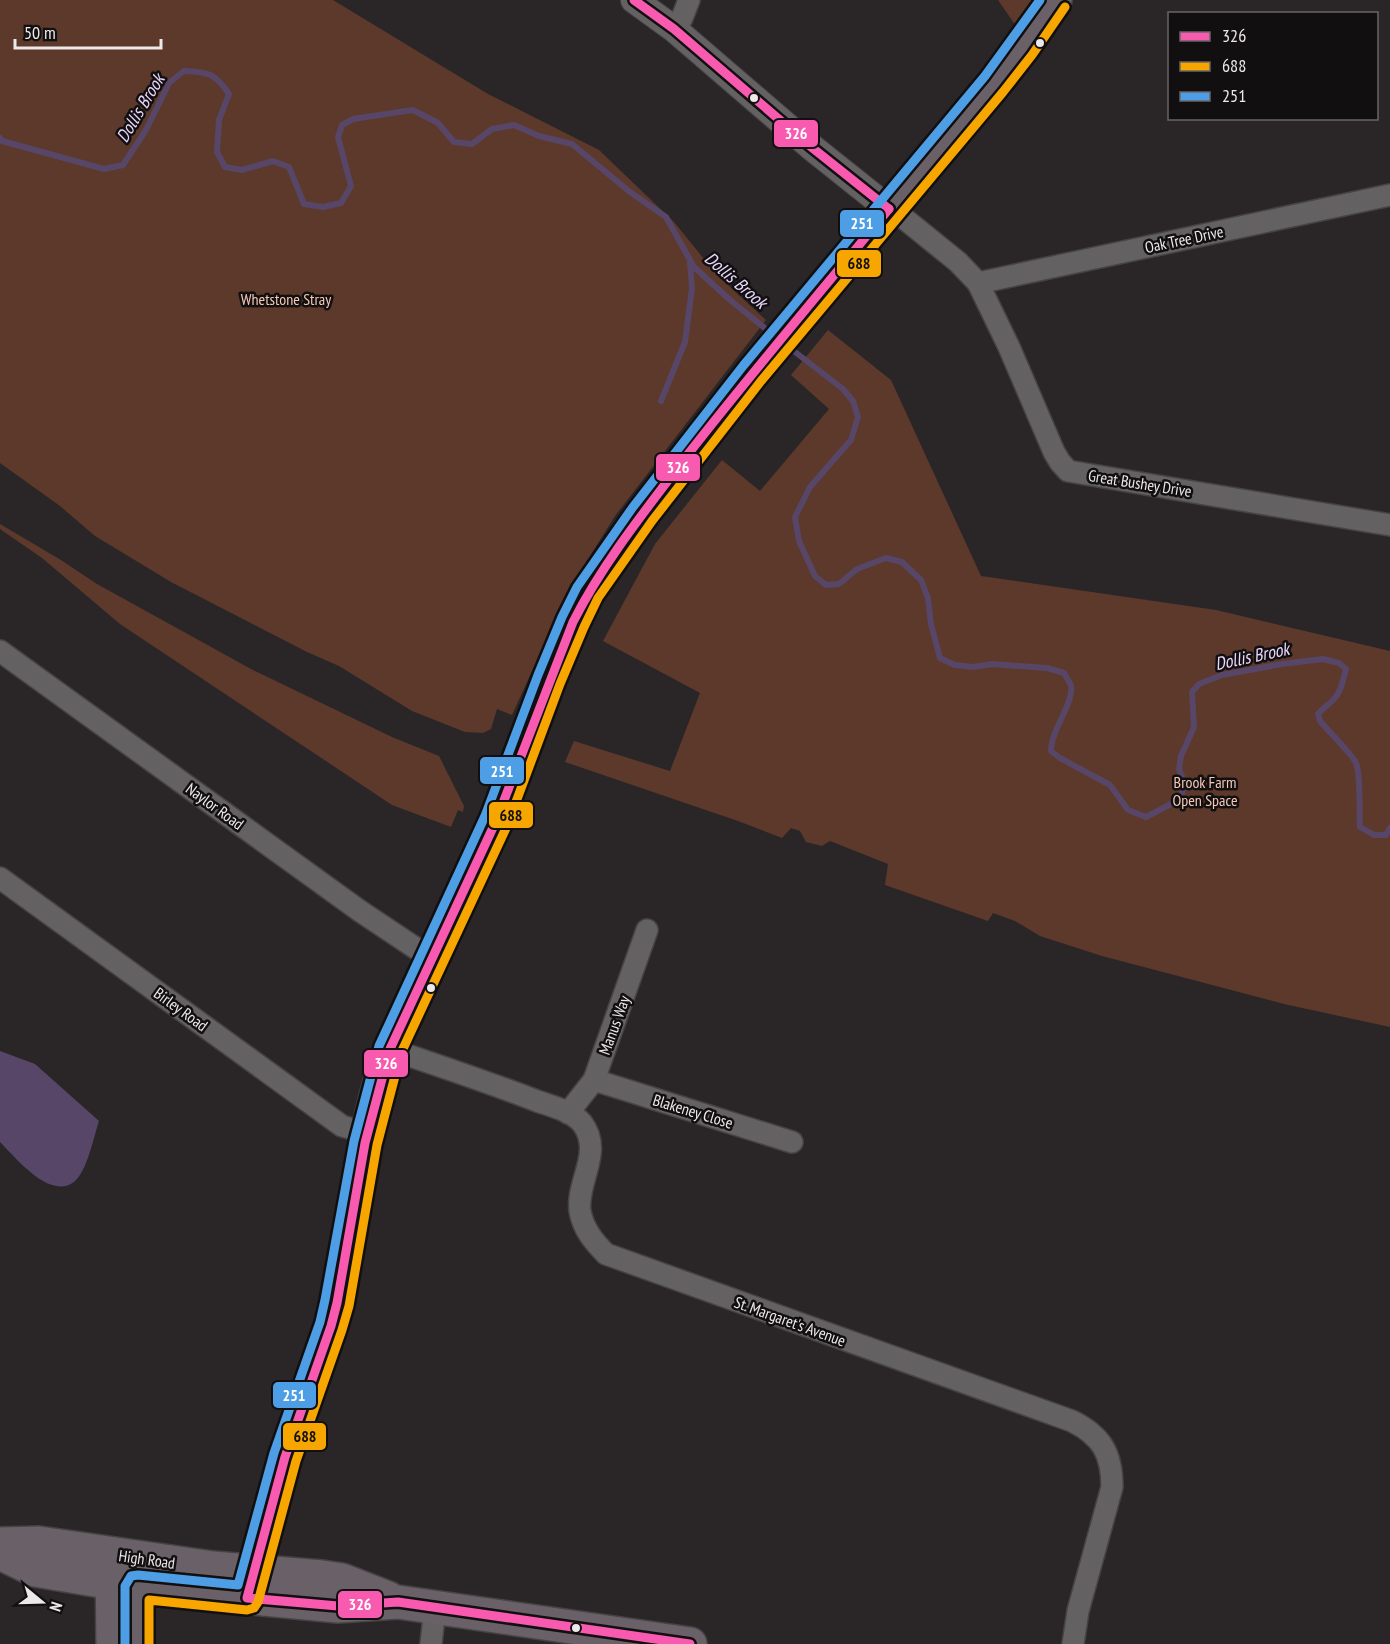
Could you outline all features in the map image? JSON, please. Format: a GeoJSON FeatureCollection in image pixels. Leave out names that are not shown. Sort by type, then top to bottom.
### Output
{"type":"FeatureCollection","features":[{"type":"Feature","properties":{"kind":"main road"},"geometry":{"type":"LineString","coordinates":[[251,1585],[285,1457],[337,1303],[367,1133],[377,1087],[390,1048],[507,794],[573,622],[588,592],[642,514],[752,373],[1023,48],[1055,0]]}},
{"type":"Feature","properties":{"kind":"main road","name":"High Road"},"geometry":{"type":"LineString","coordinates":[[0,1544],[39,1543],[124,1570]]}},
{"type":"Feature","properties":{"kind":"main road","name":"High Road"},"geometry":{"type":"LineString","coordinates":[[0,1553],[35,1570],[213,1568],[251,1585],[342,1580],[398,1602],[690,1644]]}},
{"type":"Feature","properties":{"kind":"main road"},"geometry":{"type":"LineString","coordinates":[[113,1644],[124,1570]]}},
{"type":"Feature","properties":{"kind":"main road"},"geometry":{"type":"LineString","coordinates":[[124,1570],[137,1644]]}},
{"type":"Feature","properties":{"kind":"street"},"geometry":{"type":"LineString","coordinates":[[634,0],[674,29],[810,146],[890,208]]}},
{"type":"Feature","properties":{"kind":"street"},"geometry":{"type":"LineString","coordinates":[[674,29],[682,18],[689,0]]}},
{"type":"Feature","properties":{"kind":"street","name":"Oak Tree Drive"},"geometry":{"type":"LineString","coordinates":[[978,283],[1390,195]]}},
{"type":"Feature","properties":{"kind":"street","name":"Great Bushey Drive"},"geometry":{"type":"LineString","coordinates":[[890,208],[958,262],[978,283],[1009,347],[1054,452],[1068,471],[1390,525]]}},
{"type":"Feature","properties":{"kind":"street","name":"Naylor Road"},"geometry":{"type":"LineString","coordinates":[[0,651],[360,911],[432,958]]}},
{"type":"Feature","properties":{"kind":"street","name":"Birley Road"},"geometry":{"type":"LineString","coordinates":[[0,878],[342,1125],[367,1133]]}},
{"type":"Feature","properties":{"kind":"street","name":"Manus Way"},"geometry":{"type":"LineString","coordinates":[[568,1113],[594,1080],[647,930]]}},
{"type":"Feature","properties":{"kind":"street","name":"St. Margaret's Avenue"},"geometry":{"type":"LineString","coordinates":[[390,1048],[568,1113],[581,1122],[588,1136],[591,1150],[580,1210],[589,1234],[606,1254],[1072,1421],[1096,1436],[1106,1451],[1112,1468],[1112,1486],[1078,1611],[1073,1644]]}},
{"type":"Feature","properties":{"kind":"street","name":"Blakeney Close"},"geometry":{"type":"LineString","coordinates":[[594,1080],[792,1142]]}},
{"type":"Feature","properties":{"kind":"street"},"geometry":{"type":"LineString","coordinates":[[431,1644],[435,1607]]}},
{"type":"Feature","properties":{"kind":"green space","name":"Whetstone Stray"},"geometry":{"type":"Polygon","coordinates":[[[0,0],[333,0],[488,94],[599,150],[674,222],[717,275],[766,320],[615,516],[570,588],[512,715],[497,709],[491,729],[483,733],[465,732],[412,711],[339,666],[171,582],[95,536],[60,506],[0,463],[0,0]]]}},
{"type":"Feature","properties":{"kind":"green space"},"geometry":{"type":"Polygon","coordinates":[[[998,0],[1038,0],[1018,29],[998,0]]]}},
{"type":"Feature","properties":{"kind":"green space","name":"Brook Farm Open Space"},"geometry":{"type":"Polygon","coordinates":[[[828,330],[891,380],[981,576],[1216,610],[1390,651],[1390,1027],[1284,1004],[1102,956],[1040,936],[1015,921],[993,913],[988,921],[885,885],[888,864],[830,841],[822,846],[806,842],[800,831],[791,828],[782,838],[565,762],[574,741],[670,771],[700,693],[603,641],[655,544],[722,460],[760,491],[829,409],[791,375],[828,330]]]}},
{"type":"Feature","properties":{"kind":"green space"},"geometry":{"type":"Polygon","coordinates":[[[0,524],[97,584],[251,669],[392,737],[439,756],[464,806],[463,812],[458,810],[451,827],[392,805],[120,624],[42,558],[0,529],[0,524]]]}},
{"type":"Feature","properties":{"kind":"shaded area"},"geometry":{"type":"Polygon","coordinates":[[[0,1051],[35,1064],[99,1121],[83,1170],[75,1181],[66,1186],[55,1186],[34,1175],[0,1142],[0,1051]]]}},
{"type":"Feature","properties":{"kind":"waterway","name":"Dollis Brook"},"geometry":{"type":"LineString","coordinates":[[0,138],[2,141],[104,169],[123,165],[146,130],[169,83],[184,71],[205,73],[215,78],[229,94],[219,120],[217,152],[225,167],[242,170],[273,161],[289,167],[304,204],[323,207],[341,203],[351,186],[338,137],[342,125],[353,119],[413,110],[438,123],[454,142],[472,144],[492,129],[514,125],[539,136],[572,144],[630,192],[666,217],[694,267],[771,333]]}},
{"type":"Feature","properties":{"kind":"waterway"},"geometry":{"type":"LineString","coordinates":[[661,401],[685,342],[692,288],[690,263]]}},
{"type":"Feature","properties":{"kind":"waterway","name":"Dollis Brook"},"geometry":{"type":"LineString","coordinates":[[786,345],[843,389],[853,401],[858,417],[851,440],[810,487],[795,517],[799,541],[815,576],[826,585],[839,584],[857,569],[886,558],[902,562],[921,580],[928,598],[931,624],[940,658],[955,665],[973,667],[992,664],[1047,668],[1064,673],[1070,684],[1071,693],[1051,751],[1110,785],[1128,810],[1146,817],[1181,796],[1185,784],[1179,769],[1181,756],[1194,727],[1192,692],[1199,684],[1222,675],[1282,664],[1323,659],[1339,663],[1346,669],[1341,686],[1335,698],[1318,714],[1320,721],[1347,751],[1357,766],[1360,827],[1374,835],[1386,835],[1390,828]]}},
{"type":"Feature","properties":{"kind":"transit line","name":"326"},"geometry":{"type":"LineString","coordinates":[[634,0],[674,29],[810,146],[889,209]]}},
{"type":"Feature","properties":{"kind":"transit line","name":"251"},"geometry":{"type":"LineString","coordinates":[[125,1644],[125,1586],[131,1576],[238,1585],[274,1453],[320,1322],[354,1141],[379,1046],[485,816],[538,675],[577,587],[633,507],[743,366],[985,76],[1040,0]]}},
{"type":"Feature","properties":{"kind":"transit line","name":"688"},"geometry":{"type":"LineString","coordinates":[[149,1644],[149,1600],[247,1610],[254,1608],[258,1602],[296,1461],[349,1306],[377,1145],[401,1053],[507,826],[560,684],[598,598],[652,521],[761,381],[1003,92],[1065,7]]}},
{"type":"Feature","properties":{"kind":"transit line","name":"326"},"geometry":{"type":"LineString","coordinates":[[690,1644],[398,1602],[338,1606],[247,1598],[285,1457],[337,1303],[365,1143],[390,1049],[496,821],[573,622],[598,577],[642,514],[763,361],[889,209]]}}]}
